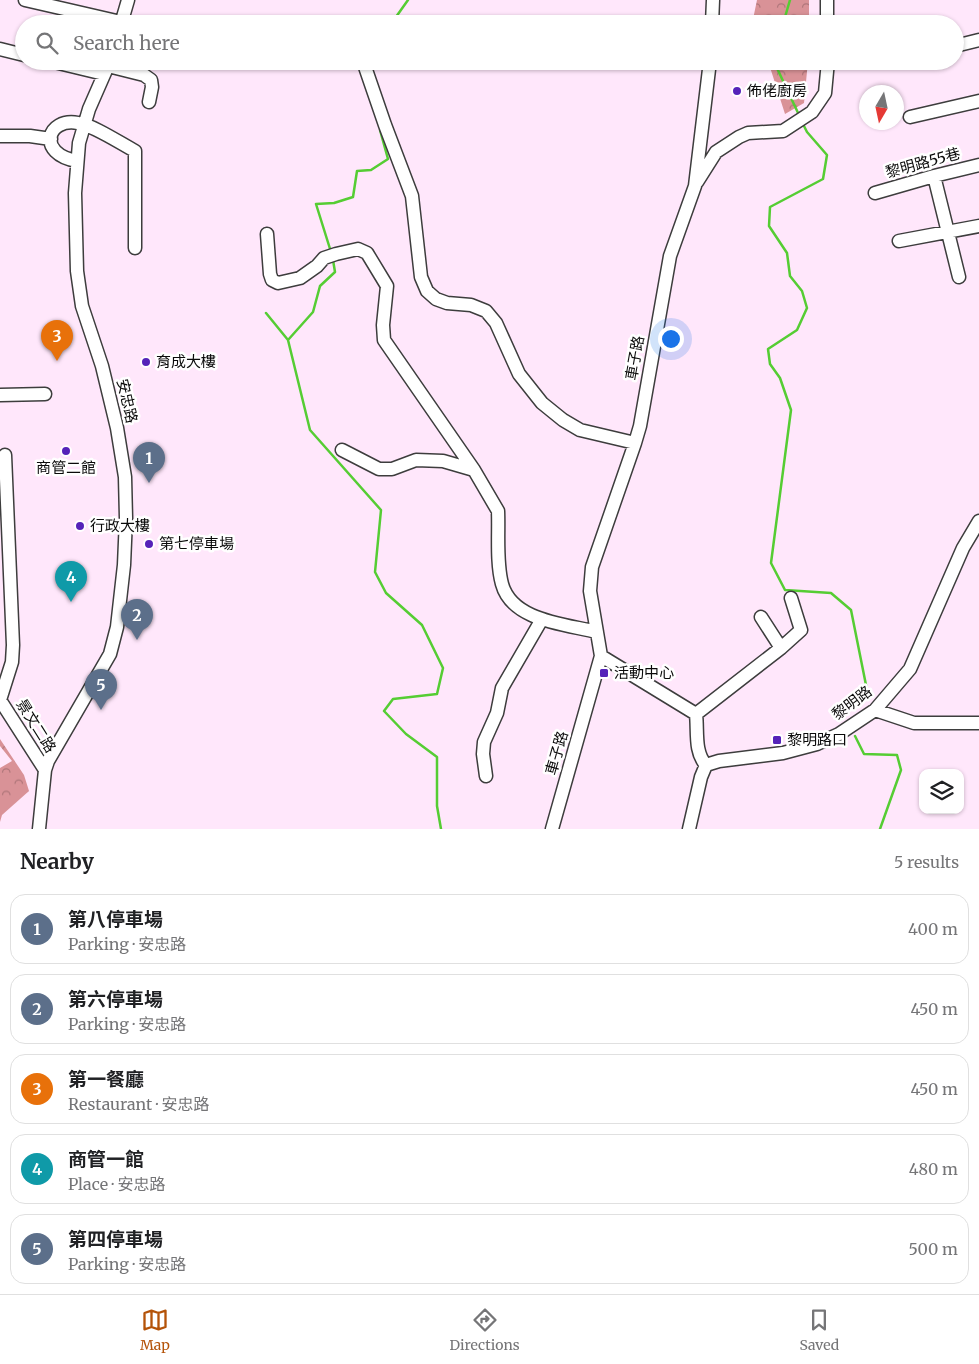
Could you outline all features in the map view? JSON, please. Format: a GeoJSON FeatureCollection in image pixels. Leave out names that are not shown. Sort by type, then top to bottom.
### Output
{"type":"FeatureCollection","features":[{"type":"Feature","properties":{"kind":"street"},"geometry":{"type":"LineString","coordinates":[[25,0],[88,15]]}},
{"type":"Feature","properties":{"kind":"street"},"geometry":{"type":"LineString","coordinates":[[123,15],[128,0]]}},
{"type":"Feature","properties":{"kind":"street"},"geometry":{"type":"LineString","coordinates":[[712,15],[713,0]]}},
{"type":"Feature","properties":{"kind":"street"},"geometry":{"type":"LineString","coordinates":[[827,0],[827,15]]}},
{"type":"Feature","properties":{"kind":"street"},"geometry":{"type":"LineString","coordinates":[[964,44],[979,40]]}},
{"type":"Feature","properties":{"kind":"street"},"geometry":{"type":"LineString","coordinates":[[0,49],[15,53]]}},
{"type":"Feature","properties":{"kind":"street","name":"安忠路"},"geometry":{"type":"LineString","coordinates":[[39,829],[45,770],[52,752],[110,654],[117,626],[124,566],[125,477],[117,428],[106,378],[82,306],[78,285],[75,193],[77,161],[84,124],[106,70]]}},
{"type":"Feature","properties":{"kind":"street"},"geometry":{"type":"LineString","coordinates":[[121,70],[144,75],[151,80],[152,86],[149,102]]}},
{"type":"Feature","properties":{"kind":"street"},"geometry":{"type":"LineString","coordinates":[[366,70],[412,196],[421,277],[427,291],[436,299],[447,303],[471,305],[486,311],[496,323],[519,374],[542,402],[564,420],[580,430],[636,443]]}},
{"type":"Feature","properties":{"kind":"street","name":"車子路"},"geometry":{"type":"LineString","coordinates":[[552,829],[602,656],[590,591],[592,567],[636,443],[670,256],[694,186],[709,70]]}},
{"type":"Feature","properties":{"kind":"street"},"geometry":{"type":"LineString","coordinates":[[694,186],[716,152],[739,137],[748,133],[783,130],[812,112],[825,93],[827,70]]}},
{"type":"Feature","properties":{"kind":"street"},"geometry":{"type":"LineString","coordinates":[[910,117],[979,101]]}},
{"type":"Feature","properties":{"kind":"street"},"geometry":{"type":"LineString","coordinates":[[77,161],[61,157],[52,149],[50,139],[54,129],[64,123],[84,124],[135,151],[135,248]]}},
{"type":"Feature","properties":{"kind":"street"},"geometry":{"type":"LineString","coordinates":[[0,136],[30,136],[50,139]]}},
{"type":"Feature","properties":{"kind":"street","name":"黎明路55巷"},"geometry":{"type":"LineString","coordinates":[[875,193],[979,165]]}},
{"type":"Feature","properties":{"kind":"street"},"geometry":{"type":"LineString","coordinates":[[934,176],[959,277]]}},
{"type":"Feature","properties":{"kind":"street"},"geometry":{"type":"LineString","coordinates":[[899,241],[979,226]]}},
{"type":"Feature","properties":{"kind":"street"},"geometry":{"type":"LineString","coordinates":[[267,234],[270,274],[272,280],[278,283],[300,278],[317,266],[324,258],[358,249],[367,253],[387,286],[388,292],[383,325],[384,340],[474,470],[498,511],[502,585],[510,599],[518,608],[542,619],[597,632]]}},
{"type":"Feature","properties":{"kind":"street"},"geometry":{"type":"LineString","coordinates":[[0,395],[45,394]]}},
{"type":"Feature","properties":{"kind":"street"},"geometry":{"type":"LineString","coordinates":[[342,450],[379,470],[392,469],[416,460],[443,461],[474,470]]}},
{"type":"Feature","properties":{"kind":"street"},"geometry":{"type":"LineString","coordinates":[[0,700],[12,662],[13,645],[5,455]]}},
{"type":"Feature","properties":{"kind":"street","name":"黎明路"},"geometry":{"type":"LineString","coordinates":[[706,765],[719,761],[783,753],[816,744],[839,734],[874,710],[910,668],[963,548],[979,520]]}},
{"type":"Feature","properties":{"kind":"street"},"geometry":{"type":"LineString","coordinates":[[696,714],[781,648],[801,630],[790,598]]}},
{"type":"Feature","properties":{"kind":"street"},"geometry":{"type":"LineString","coordinates":[[761,617],[781,648]]}},
{"type":"Feature","properties":{"kind":"street"},"geometry":{"type":"LineString","coordinates":[[486,776],[483,754],[484,742],[497,713],[502,688],[542,619]]}},
{"type":"Feature","properties":{"kind":"street"},"geometry":{"type":"LineString","coordinates":[[602,656],[696,714]]}},
{"type":"Feature","properties":{"kind":"street","name":"景文二路"},"geometry":{"type":"LineString","coordinates":[[0,700],[45,770]]}},
{"type":"Feature","properties":{"kind":"street"},"geometry":{"type":"LineString","coordinates":[[874,710],[914,723],[979,724]]}},
{"type":"Feature","properties":{"kind":"street"},"geometry":{"type":"LineString","coordinates":[[689,829],[701,777],[706,765],[698,753],[696,714]]}},
{"type":"Feature","properties":{"kind":"green space"},"geometry":{"type":"Polygon","coordinates":[[[757,0],[809,0],[809,15],[754,15],[757,0]]]}},
{"type":"Feature","properties":{"kind":"green space"},"geometry":{"type":"Polygon","coordinates":[[[771,70],[807,70],[804,103],[785,114],[771,70]]]}},
{"type":"Feature","properties":{"kind":"green space"},"geometry":{"type":"Polygon","coordinates":[[[0,739],[24,775],[29,791],[2,815],[0,822],[0,768],[12,761],[0,746],[0,739]]]}},
{"type":"Feature","properties":{"kind":"waterway"},"geometry":{"type":"LineString","coordinates":[[397,15],[408,0]]}},
{"type":"Feature","properties":{"kind":"waterway"},"geometry":{"type":"LineString","coordinates":[[786,15],[790,0]]}},
{"type":"Feature","properties":{"kind":"waterway"},"geometry":{"type":"LineString","coordinates":[[778,70],[799,115]]}},
{"type":"Feature","properties":{"kind":"waterway"},"geometry":{"type":"LineString","coordinates":[[802,122],[807,132],[827,155],[823,179],[770,207],[769,226],[787,253],[790,276],[802,291],[807,308],[797,330],[768,349],[770,364],[780,378],[791,410],[771,563],[785,590],[831,593],[851,610],[867,690],[849,710]]}},
{"type":"Feature","properties":{"kind":"waterway"},"geometry":{"type":"LineString","coordinates":[[331,252],[316,204],[334,203],[353,197],[357,171],[371,170],[388,159],[380,130]]}},
{"type":"Feature","properties":{"kind":"waterway"},"geometry":{"type":"LineString","coordinates":[[333,260],[335,272],[320,286],[313,312],[288,340],[310,430],[381,510],[375,572],[386,593],[422,625],[443,668],[437,694],[393,699],[384,711],[406,734],[437,757],[437,806],[441,829]]}},
{"type":"Feature","properties":{"kind":"waterway"},"geometry":{"type":"LineString","coordinates":[[266,313],[288,340]]}},
{"type":"Feature","properties":{"kind":"waterway"},"geometry":{"type":"LineString","coordinates":[[855,736],[864,754],[897,755],[901,770],[880,829]]}},
{"type":"Feature","properties":{"kind":"place","name":"佈佬廚房"},"geometry":{"type":"Point","coordinates":[737,91]}},
{"type":"Feature","properties":{"kind":"place","name":"第一餐廳"},"geometry":{"type":"Point","coordinates":[57,361]}},
{"type":"Feature","properties":{"kind":"place","name":"育成大樓"},"geometry":{"type":"Point","coordinates":[146,362]}},
{"type":"Feature","properties":{"kind":"place","name":"商管二館"},"geometry":{"type":"Point","coordinates":[66,451]}},
{"type":"Feature","properties":{"kind":"place","name":"第八停車場"},"geometry":{"type":"Point","coordinates":[149,483]}},
{"type":"Feature","properties":{"kind":"place","name":"行政大樓"},"geometry":{"type":"Point","coordinates":[80,526]}},
{"type":"Feature","properties":{"kind":"place","name":"第七停車場"},"geometry":{"type":"Point","coordinates":[149,544]}},
{"type":"Feature","properties":{"kind":"place","name":"商管一館"},"geometry":{"type":"Point","coordinates":[71,602]}},
{"type":"Feature","properties":{"kind":"place","name":"第六停車場"},"geometry":{"type":"Point","coordinates":[137,640]}},
{"type":"Feature","properties":{"kind":"place","name":"活動中心"},"geometry":{"type":"Point","coordinates":[604,673]}},
{"type":"Feature","properties":{"kind":"place","name":"第四停車場"},"geometry":{"type":"Point","coordinates":[101,710]}},
{"type":"Feature","properties":{"kind":"place","name":"黎明路口"},"geometry":{"type":"Point","coordinates":[777,740]}}]}
